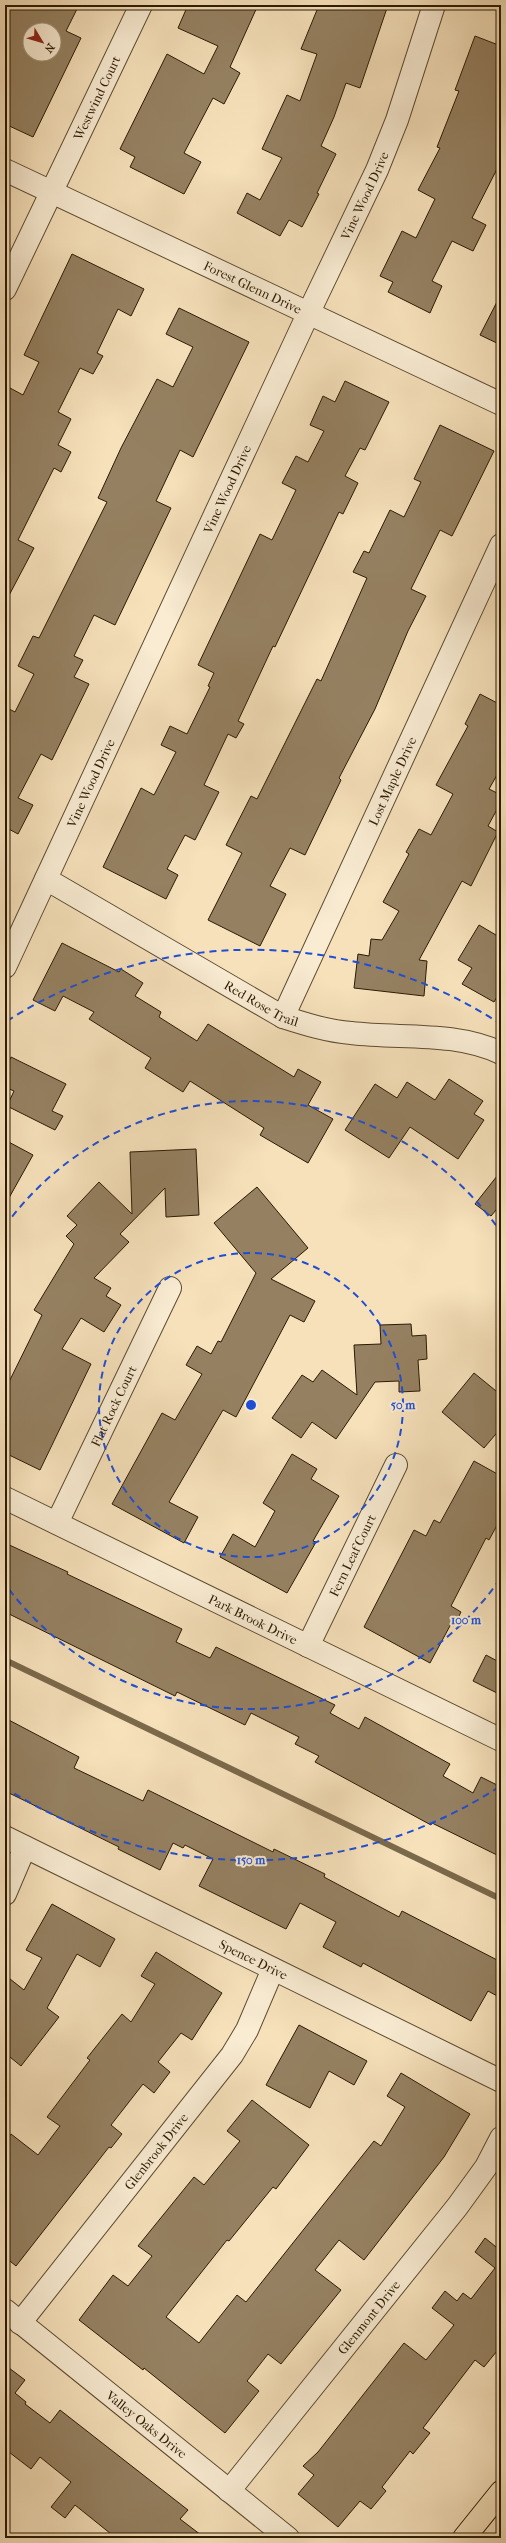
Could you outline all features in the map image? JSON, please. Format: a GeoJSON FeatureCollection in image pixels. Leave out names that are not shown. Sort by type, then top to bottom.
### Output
{"type":"FeatureCollection","features":[{"type":"Feature","properties":{"kind":"main road"},"geometry":{"type":"LineString","coordinates":[[472,2535],[501,2492]]}},
{"type":"Feature","properties":{"kind":"street","name":"Westwind Court"},"geometry":{"type":"LineString","coordinates":[[5,289],[141,5]]}},
{"type":"Feature","properties":{"kind":"street","name":"Vine Wood Drive"},"geometry":{"type":"LineString","coordinates":[[5,967],[309,312],[377,170],[397,120],[434,5]]}},
{"type":"Feature","properties":{"kind":"street","name":"Forest Glenn Drive"},"geometry":{"type":"LineString","coordinates":[[5,170],[309,312],[501,404]]}},
{"type":"Feature","properties":{"kind":"street","name":"Lost Maple Drive"},"geometry":{"type":"LineString","coordinates":[[283,1017],[501,544]]}},
{"type":"Feature","properties":{"kind":"street","name":"Red Rose Trail"},"geometry":{"type":"LineString","coordinates":[[46,879],[283,1017],[316,1028],[351,1033],[410,1035],[463,1040],[501,1053]]}},
{"type":"Feature","properties":{"kind":"street","name":"Flat Rock Court"},"geometry":{"type":"LineString","coordinates":[[57,1523],[170,1288]]}},
{"type":"Feature","properties":{"kind":"street","name":"Fern Leaf Court"},"geometry":{"type":"LineString","coordinates":[[308,1646],[396,1465]]}},
{"type":"Feature","properties":{"kind":"street","name":"Park Brook Drive"},"geometry":{"type":"LineString","coordinates":[[5,1498],[501,1740]]}},
{"type":"Feature","properties":{"kind":"street","name":"Spence Drive"},"geometry":{"type":"LineString","coordinates":[[5,1837],[501,2082]]}},
{"type":"Feature","properties":{"kind":"street"},"geometry":{"type":"LineString","coordinates":[[5,1894],[25,1847]]}},
{"type":"Feature","properties":{"kind":"street","name":"Glenbrook Drive"},"geometry":{"type":"LineString","coordinates":[[13,2317],[232,2055],[247,2030],[273,1969]]}},
{"type":"Feature","properties":{"kind":"street","name":"Glenmont Drive"},"geometry":{"type":"LineString","coordinates":[[229,2491],[457,2206],[486,2166],[501,2138]]}},
{"type":"Feature","properties":{"kind":"street","name":"Valley Oaks Drive"},"geometry":{"type":"LineString","coordinates":[[13,2317],[288,2538]]}},
{"type":"Feature","properties":{"kind":"building"},"geometry":{"type":"Polygon","coordinates":[[[10,5],[79,5],[66,31],[81,38],[33,137],[5,124],[5,15],[10,5]]]}},
{"type":"Feature","properties":{"kind":"building"},"geometry":{"type":"Polygon","coordinates":[[[188,5],[258,5],[230,67],[240,73],[224,104],[213,98],[184,153],[201,162],[184,194],[130,167],[135,157],[120,149],[167,54],[204,74],[218,46],[178,28],[188,5]]]}},
{"type":"Feature","properties":{"kind":"building"},"geometry":{"type":"Polygon","coordinates":[[[319,5],[388,5],[360,88],[346,83],[334,117],[321,146],[336,154],[317,193],[319,194],[302,227],[289,220],[280,236],[237,213],[247,193],[260,200],[282,158],[262,149],[287,95],[300,101],[317,54],[301,49],[319,5]]]}},
{"type":"Feature","properties":{"kind":"building"},"geometry":{"type":"Polygon","coordinates":[[[475,36],[501,46],[501,171],[497,169],[472,218],[486,225],[473,251],[452,241],[432,281],[442,286],[430,313],[388,292],[393,282],[380,276],[402,231],[416,238],[435,199],[418,190],[440,148],[437,147],[459,91],[455,90],[475,36]]]}},
{"type":"Feature","properties":{"kind":"building"},"geometry":{"type":"Polygon","coordinates":[[[72,254],[144,289],[131,316],[118,309],[97,353],[103,356],[93,374],[80,368],[58,412],[71,419],[58,445],[71,452],[61,472],[54,468],[18,540],[34,548],[5,603],[5,398],[10,388],[23,395],[39,362],[24,355],[72,254]]]}},
{"type":"Feature","properties":{"kind":"building"},"geometry":{"type":"Polygon","coordinates":[[[501,294],[501,345],[480,335],[501,294]]]}},
{"type":"Feature","properties":{"kind":"building"},"geometry":{"type":"Polygon","coordinates":[[[179,308],[249,342],[193,457],[180,450],[156,501],[171,508],[115,625],[94,615],[74,656],[83,660],[74,677],[89,684],[52,760],[41,754],[18,798],[33,805],[18,834],[5,827],[5,707],[15,712],[34,674],[18,666],[33,636],[39,638],[107,502],[98,498],[121,448],[157,379],[173,387],[193,347],[166,334],[179,308]]]}},
{"type":"Feature","properties":{"kind":"building"},"geometry":{"type":"Polygon","coordinates":[[[345,381],[389,402],[365,450],[360,448],[345,476],[358,483],[343,514],[339,512],[275,647],[273,646],[238,721],[244,724],[236,738],[228,734],[204,785],[219,792],[195,840],[185,835],[167,869],[178,875],[166,899],[103,867],[141,788],[154,795],[176,752],[161,745],[170,726],[187,734],[210,687],[208,686],[214,673],[198,665],[260,534],[272,540],[296,490],[282,483],[296,456],[308,462],[324,431],[310,425],[323,396],[335,402],[345,381]]]}},
{"type":"Feature","properties":{"kind":"building"},"geometry":{"type":"Polygon","coordinates":[[[440,425],[494,451],[452,536],[440,530],[411,589],[426,596],[408,631],[375,709],[339,778],[341,780],[305,855],[290,848],[270,886],[286,894],[260,946],[208,920],[242,853],[226,845],[251,796],[257,799],[317,679],[321,681],[367,578],[353,572],[364,551],[369,553],[390,510],[404,517],[421,482],[414,479],[440,425]]]}},
{"type":"Feature","properties":{"kind":"building"},"geometry":{"type":"Polygon","coordinates":[[[480,694],[501,705],[501,768],[489,789],[501,795],[501,802],[488,826],[498,832],[471,886],[462,881],[419,960],[427,961],[424,996],[354,988],[358,954],[369,956],[371,939],[382,940],[399,911],[383,902],[409,854],[406,852],[419,829],[431,835],[453,794],[436,785],[468,726],[465,724],[480,694]]]}},
{"type":"Feature","properties":{"kind":"building"},"geometry":{"type":"Polygon","coordinates":[[[479,925],[501,938],[501,990],[494,1002],[462,984],[472,968],[458,960],[479,925]]]}},
{"type":"Feature","properties":{"kind":"building"},"geometry":{"type":"Polygon","coordinates":[[[62,943],[119,972],[121,969],[143,983],[135,996],[161,1012],[159,1017],[197,1041],[208,1024],[294,1077],[298,1069],[321,1082],[308,1105],[333,1119],[308,1163],[260,1135],[264,1128],[190,1081],[183,1092],[145,1068],[151,1058],[89,1019],[94,1012],[63,996],[55,1011],[33,1000],[62,943]]]}},
{"type":"Feature","properties":{"kind":"building"},"geometry":{"type":"Polygon","coordinates":[[[11,1057],[66,1084],[52,1111],[63,1116],[55,1130],[7,1106],[14,1091],[5,1087],[5,1070],[11,1057]]]}},
{"type":"Feature","properties":{"kind":"building"},"geometry":{"type":"Polygon","coordinates":[[[449,1079],[483,1101],[474,1114],[484,1120],[458,1159],[410,1127],[389,1158],[345,1130],[375,1084],[397,1098],[407,1082],[435,1100],[449,1079]]]}},
{"type":"Feature","properties":{"kind":"building"},"geometry":{"type":"Polygon","coordinates":[[[5,1140],[33,1155],[5,1205],[5,1140]]]}},
{"type":"Feature","properties":{"kind":"building"},"geometry":{"type":"Polygon","coordinates":[[[196,1149],[199,1215],[166,1217],[165,1188],[120,1234],[129,1242],[94,1278],[111,1288],[106,1296],[121,1305],[104,1332],[81,1318],[62,1349],[91,1364],[40,1470],[5,1453],[5,1390],[42,1315],[34,1310],[74,1244],[66,1236],[77,1225],[67,1216],[99,1182],[132,1214],[130,1152],[196,1149]]]}},
{"type":"Feature","properties":{"kind":"building"},"geometry":{"type":"Polygon","coordinates":[[[501,1171],[501,1204],[491,1216],[475,1204],[501,1171]]]}},
{"type":"Feature","properties":{"kind":"building"},"geometry":{"type":"Polygon","coordinates":[[[257,1187],[308,1248],[271,1279],[315,1301],[304,1322],[290,1315],[236,1417],[223,1410],[169,1502],[198,1517],[184,1543],[112,1504],[162,1413],[175,1420],[202,1374],[186,1365],[197,1346],[211,1354],[218,1341],[221,1342],[256,1273],[214,1223],[257,1187]]]}},
{"type":"Feature","properties":{"kind":"building"},"geometry":{"type":"Polygon","coordinates":[[[411,1324],[412,1336],[426,1335],[427,1359],[418,1360],[420,1391],[399,1392],[399,1381],[375,1382],[336,1439],[312,1422],[301,1438],[272,1418],[302,1375],[313,1382],[322,1370],[357,1395],[354,1345],[381,1344],[380,1325],[411,1324]]]}},
{"type":"Feature","properties":{"kind":"building"},"geometry":{"type":"Polygon","coordinates":[[[474,1373],[501,1395],[501,1428],[484,1448],[442,1412],[474,1373]]]}},
{"type":"Feature","properties":{"kind":"building"},"geometry":{"type":"Polygon","coordinates":[[[292,1454],[317,1469],[311,1479],[339,1496],[313,1541],[316,1542],[287,1593],[220,1557],[233,1534],[255,1547],[275,1511],[263,1503],[292,1454]]]}},
{"type":"Feature","properties":{"kind":"building"},"geometry":{"type":"Polygon","coordinates":[[[474,1461],[501,1476],[501,1518],[489,1540],[486,1538],[451,1606],[461,1612],[454,1626],[451,1624],[430,1663],[364,1627],[414,1530],[426,1536],[434,1520],[440,1523],[474,1461]]]}},
{"type":"Feature","properties":{"kind":"building"},"geometry":{"type":"Polygon","coordinates":[[[5,1543],[68,1572],[67,1574],[182,1629],[176,1642],[210,1658],[216,1647],[335,1705],[330,1713],[359,1729],[365,1717],[450,1764],[443,1776],[473,1793],[481,1777],[501,1787],[501,1857],[432,1823],[431,1825],[315,1762],[319,1756],[295,1744],[299,1737],[251,1713],[245,1725],[177,1692],[175,1696],[5,1612],[5,1543]]]}},
{"type":"Feature","properties":{"kind":"building"},"geometry":{"type":"Polygon","coordinates":[[[486,1655],[501,1663],[501,1695],[473,1681],[486,1655]]]}},
{"type":"Feature","properties":{"kind":"building"},"geometry":{"type":"Polygon","coordinates":[[[5,1718],[79,1757],[74,1768],[143,1801],[148,1790],[273,1852],[274,1849],[325,1874],[324,1877],[399,1917],[402,1911],[501,1962],[501,1998],[488,1991],[471,2021],[363,1963],[361,1967],[323,1947],[336,1922],[300,1903],[286,1929],[199,1886],[213,1859],[185,1845],[183,1848],[173,1843],[160,1870],[118,1849],[119,1847],[5,1791],[5,1718]]]}},
{"type":"Feature","properties":{"kind":"building"},"geometry":{"type":"Polygon","coordinates":[[[52,1904],[115,1939],[100,1967],[77,1954],[47,2008],[59,2017],[21,2066],[5,2053],[5,1975],[24,1990],[42,1958],[26,1950],[52,1904]]]}},
{"type":"Feature","properties":{"kind":"building"},"geometry":{"type":"Polygon","coordinates":[[[156,1952],[222,1993],[192,2040],[181,2033],[158,2062],[170,2072],[154,2093],[143,2084],[111,2125],[122,2134],[111,2148],[109,2147],[16,2266],[5,2257],[5,2142],[11,2134],[38,2155],[60,2126],[47,2117],[90,2060],[87,2058],[122,2014],[131,2022],[155,1984],[141,1976],[156,1952]]]}},
{"type":"Feature","properties":{"kind":"building"},"geometry":{"type":"Polygon","coordinates":[[[299,2025],[367,2061],[354,2085],[329,2071],[310,2108],[266,2085],[299,2025]]]}},
{"type":"Feature","properties":{"kind":"building"},"geometry":{"type":"Polygon","coordinates":[[[401,2073],[470,2114],[444,2157],[364,2260],[339,2240],[315,2270],[341,2290],[281,2364],[268,2354],[247,2381],[259,2391],[225,2433],[144,2368],[143,2370],[79,2320],[113,2275],[128,2286],[152,2256],[138,2246],[194,2177],[204,2185],[240,2141],[227,2131],[252,2100],[309,2145],[276,2189],[273,2187],[229,2241],[227,2240],[166,2317],[199,2343],[237,2295],[246,2302],[374,2141],[381,2146],[405,2107],[387,2096],[401,2073]]]}},
{"type":"Feature","properties":{"kind":"building"},"geometry":{"type":"Polygon","coordinates":[[[485,2238],[501,2251],[501,2346],[484,2367],[475,2360],[423,2428],[430,2433],[413,2454],[410,2451],[382,2487],[386,2491],[371,2509],[360,2501],[338,2527],[298,2494],[314,2475],[303,2466],[318,2452],[404,2343],[426,2360],[454,2325],[432,2308],[445,2291],[457,2301],[463,2293],[471,2299],[495,2268],[475,2252],[485,2238]]]}},
{"type":"Feature","properties":{"kind":"building"},"geometry":{"type":"Polygon","coordinates":[[[5,2365],[25,2380],[15,2393],[26,2402],[25,2404],[50,2423],[60,2410],[188,2510],[180,2519],[205,2538],[116,2538],[75,2505],[65,2518],[51,2507],[71,2482],[40,2457],[31,2469],[5,2449],[5,2365]]]}},
{"type":"Feature","properties":{"kind":"waterway"},"geometry":{"type":"LineString","coordinates":[[5,1660],[501,1899]]}}]}
